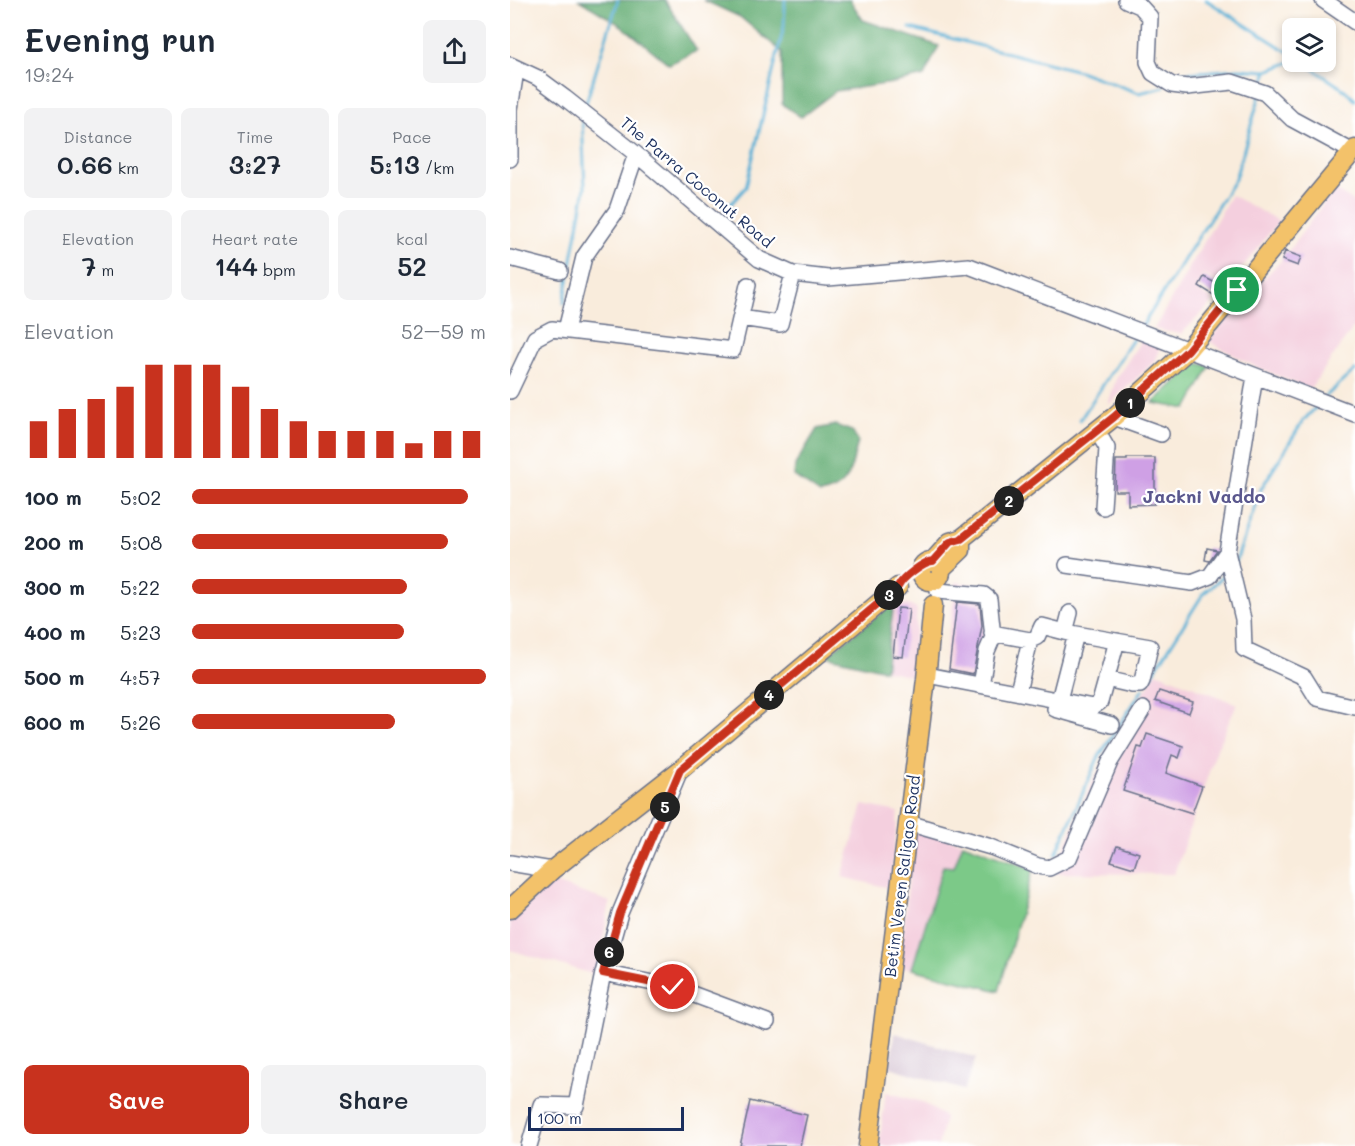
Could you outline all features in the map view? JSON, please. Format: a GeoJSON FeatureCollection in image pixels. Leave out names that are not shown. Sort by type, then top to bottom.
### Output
{"type":"FeatureCollection","features":[{"type":"Feature","properties":{"kind":"main road"},"geometry":{"type":"LineString","coordinates":[[510,909],[552,870],[680,770],[898,587],[906,588],[932,579],[950,542],[961,539],[1114,417],[1188,350],[1354,150]]}},
{"type":"Feature","properties":{"kind":"main road","name":"Betim Veren Saligao Road"},"geometry":{"type":"LineString","coordinates":[[868,1146],[927,677],[932,579]]}},
{"type":"Feature","properties":{"kind":"street"},"geometry":{"type":"LineString","coordinates":[[1126,0],[1140,6],[1150,17],[1148,62],[1153,73],[1172,85],[1187,87],[1232,82],[1265,93],[1292,119],[1354,150]]}},
{"type":"Feature","properties":{"kind":"street"},"geometry":{"type":"LineString","coordinates":[[1326,1],[1355,22]]}},
{"type":"Feature","properties":{"kind":"street"},"geometry":{"type":"LineString","coordinates":[[510,159],[510,109],[515,77],[512,67]]}},
{"type":"Feature","properties":{"kind":"street","name":"The Parra Coconut Road"},"geometry":{"type":"LineString","coordinates":[[512,67],[538,78],[636,154],[759,259],[793,274],[828,278],[969,266],[1355,414]]}},
{"type":"Feature","properties":{"kind":"street"},"geometry":{"type":"LineString","coordinates":[[566,330],[584,257],[617,210],[636,154]]}},
{"type":"Feature","properties":{"kind":"street"},"geometry":{"type":"LineString","coordinates":[[510,258],[560,271]]}},
{"type":"Feature","properties":{"kind":"street"},"geometry":{"type":"LineString","coordinates":[[741,318],[780,324],[793,274]]}},
{"type":"Feature","properties":{"kind":"street"},"geometry":{"type":"LineString","coordinates":[[510,391],[535,338],[552,329],[733,350],[748,285]]}},
{"type":"Feature","properties":{"kind":"street"},"geometry":{"type":"LineString","coordinates":[[1255,376],[1227,552],[1243,619],[1244,649],[1304,676],[1317,699],[1355,707]]}},
{"type":"Feature","properties":{"kind":"street"},"geometry":{"type":"LineString","coordinates":[[1114,417],[1161,434]]}},
{"type":"Feature","properties":{"kind":"street"},"geometry":{"type":"LineString","coordinates":[[1097,431],[1107,448],[1103,507]]}},
{"type":"Feature","properties":{"kind":"street"},"geometry":{"type":"LineString","coordinates":[[1067,565],[1192,583],[1210,576],[1227,552]]}},
{"type":"Feature","properties":{"kind":"street"},"geometry":{"type":"LineString","coordinates":[[932,579],[987,596],[990,603],[992,642],[987,651],[981,685]]}},
{"type":"Feature","properties":{"kind":"street"},"geometry":{"type":"LineString","coordinates":[[1059,700],[1070,633],[1070,613]]}},
{"type":"Feature","properties":{"kind":"street"},"geometry":{"type":"LineString","coordinates":[[992,633],[1030,640],[1037,637],[1042,626],[1150,647],[1142,681],[1136,686],[1106,680]]}},
{"type":"Feature","properties":{"kind":"street"},"geometry":{"type":"LineString","coordinates":[[1018,692],[1030,640]]}},
{"type":"Feature","properties":{"kind":"street"},"geometry":{"type":"LineString","coordinates":[[927,677],[1093,707],[1100,702],[1116,641]]}},
{"type":"Feature","properties":{"kind":"street"},"geometry":{"type":"LineString","coordinates":[[927,677],[1113,725]]}},
{"type":"Feature","properties":{"kind":"street"},"geometry":{"type":"LineString","coordinates":[[908,823],[991,847],[1038,866],[1048,868],[1069,858],[1110,762],[1143,709]]}},
{"type":"Feature","properties":{"kind":"street"},"geometry":{"type":"LineString","coordinates":[[530,1146],[542,1105],[576,1106],[603,973],[620,913],[680,770]]}},
{"type":"Feature","properties":{"kind":"street"},"geometry":{"type":"LineString","coordinates":[[510,863],[552,870]]}},
{"type":"Feature","properties":{"kind":"street"},"geometry":{"type":"LineString","coordinates":[[603,973],[673,987],[767,1023]]}},
{"type":"Feature","properties":{"kind":"shaded area"},"geometry":{"type":"Polygon","coordinates":[[[1334,190],[1355,202],[1355,325],[1310,389],[1254,366],[1208,341],[1281,261],[1334,190]]]}},
{"type":"Feature","properties":{"kind":"shaded area"},"geometry":{"type":"Polygon","coordinates":[[[1231,195],[1279,221],[1227,287],[1204,275],[1196,289],[1214,301],[1181,334],[1154,329],[1231,195]]]}},
{"type":"Feature","properties":{"kind":"shaded area"},"geometry":{"type":"Polygon","coordinates":[[[1142,339],[1161,345],[1154,362],[1108,405],[1116,379],[1142,339]]]}},
{"type":"Feature","properties":{"kind":"shaded area"},"geometry":{"type":"Polygon","coordinates":[[[956,582],[991,587],[977,687],[942,680],[956,582]]]}},
{"type":"Feature","properties":{"kind":"shaded area"},"geometry":{"type":"Polygon","coordinates":[[[894,603],[909,605],[917,609],[912,676],[885,670],[894,603]]]}},
{"type":"Feature","properties":{"kind":"shaded area"},"geometry":{"type":"Polygon","coordinates":[[[1156,672],[1237,704],[1218,746],[1174,874],[1054,873],[1092,783],[1156,672]]]}},
{"type":"Feature","properties":{"kind":"shaded area"},"geometry":{"type":"Polygon","coordinates":[[[863,805],[898,812],[890,888],[842,877],[863,805]]]}},
{"type":"Feature","properties":{"kind":"shaded area"},"geometry":{"type":"Polygon","coordinates":[[[914,828],[963,843],[954,867],[943,867],[912,969],[900,966],[914,828]]]}},
{"type":"Feature","properties":{"kind":"shaded area"},"geometry":{"type":"Polygon","coordinates":[[[551,882],[610,902],[596,975],[510,950],[510,922],[551,882]]]}},
{"type":"Feature","properties":{"kind":"shaded area"},"geometry":{"type":"Polygon","coordinates":[[[895,1033],[976,1058],[964,1090],[890,1067],[895,1033]]]}},
{"type":"Feature","properties":{"kind":"shaded area"},"geometry":{"type":"Polygon","coordinates":[[[886,1092],[922,1102],[945,1117],[938,1146],[879,1146],[886,1092]]]}},
{"type":"Feature","properties":{"kind":"green space"},"geometry":{"type":"Polygon","coordinates":[[[579,0],[665,0],[697,51],[669,64],[622,26],[579,0]]]}},
{"type":"Feature","properties":{"kind":"green space"},"geometry":{"type":"Polygon","coordinates":[[[703,0],[850,0],[863,20],[939,46],[924,76],[836,91],[801,117],[782,104],[782,52],[740,17],[703,0]]]}},
{"type":"Feature","properties":{"kind":"green space"},"geometry":{"type":"Polygon","coordinates":[[[1196,363],[1210,366],[1187,409],[1153,403],[1196,363]]]}},
{"type":"Feature","properties":{"kind":"green space"},"geometry":{"type":"Polygon","coordinates":[[[835,425],[852,431],[858,442],[851,469],[844,482],[820,494],[794,476],[795,465],[817,429],[835,425]]]}},
{"type":"Feature","properties":{"kind":"green space"},"geometry":{"type":"Polygon","coordinates":[[[894,603],[885,670],[826,656],[894,603]]]}},
{"type":"Feature","properties":{"kind":"green space"},"geometry":{"type":"Polygon","coordinates":[[[963,843],[1033,869],[999,991],[912,969],[943,866],[954,867],[963,843]]]}},
{"type":"Feature","properties":{"kind":"building"},"geometry":{"type":"Polygon","coordinates":[[[1285,251],[1301,257],[1298,266],[1282,260],[1285,251]]]}},
{"type":"Feature","properties":{"kind":"building"},"geometry":{"type":"Polygon","coordinates":[[[1204,277],[1221,286],[1215,296],[1199,286],[1204,277]]]}},
{"type":"Feature","properties":{"kind":"building"},"geometry":{"type":"Polygon","coordinates":[[[1127,458],[1155,458],[1155,504],[1128,505],[1128,491],[1115,491],[1116,460],[1127,460],[1127,458]]]}},
{"type":"Feature","properties":{"kind":"building"},"geometry":{"type":"Polygon","coordinates":[[[1207,548],[1217,550],[1209,561],[1205,560],[1207,548]]]}},
{"type":"Feature","properties":{"kind":"building"},"geometry":{"type":"Polygon","coordinates":[[[957,602],[980,604],[982,626],[973,674],[949,669],[957,602]]]}},
{"type":"Feature","properties":{"kind":"building"},"geometry":{"type":"Polygon","coordinates":[[[898,608],[909,609],[903,657],[893,656],[898,608]]]}},
{"type":"Feature","properties":{"kind":"building"},"geometry":{"type":"Polygon","coordinates":[[[1159,691],[1193,702],[1189,713],[1155,701],[1159,691]]]}},
{"type":"Feature","properties":{"kind":"building"},"geometry":{"type":"Polygon","coordinates":[[[1147,734],[1183,746],[1179,758],[1172,755],[1166,773],[1202,786],[1192,813],[1123,791],[1138,747],[1142,748],[1147,734]]]}},
{"type":"Feature","properties":{"kind":"building"},"geometry":{"type":"Polygon","coordinates":[[[1117,846],[1139,853],[1134,868],[1111,861],[1117,846]]]}},
{"type":"Feature","properties":{"kind":"building"},"geometry":{"type":"Polygon","coordinates":[[[750,1101],[807,1115],[800,1146],[740,1146],[750,1101]]]}},
{"type":"Feature","properties":{"kind":"waterway"},"geometry":{"type":"LineString","coordinates":[[585,106],[618,0]]}},
{"type":"Feature","properties":{"kind":"waterway"},"geometry":{"type":"LineString","coordinates":[[729,206],[746,187],[784,26],[785,0]]}},
{"type":"Feature","properties":{"kind":"waterway"},"geometry":{"type":"LineString","coordinates":[[1206,0],[1282,48]]}},
{"type":"Feature","properties":{"kind":"waterway"},"geometry":{"type":"LineString","coordinates":[[910,28],[1079,71],[1139,93],[1164,87]]}},
{"type":"Feature","properties":{"kind":"waterway"},"geometry":{"type":"LineString","coordinates":[[1170,79],[1174,74],[1239,69],[1267,71],[1282,65]]}},
{"type":"Feature","properties":{"kind":"waterway"},"geometry":{"type":"LineString","coordinates":[[1262,86],[1267,71]]}},
{"type":"Feature","properties":{"kind":"waterway"},"geometry":{"type":"LineString","coordinates":[[1318,72],[1355,100]]}},
{"type":"Feature","properties":{"kind":"waterway"},"geometry":{"type":"LineString","coordinates":[[1141,328],[1235,179],[1260,95]]}},
{"type":"Feature","properties":{"kind":"waterway"},"geometry":{"type":"LineString","coordinates":[[564,303],[585,188],[582,118]]}},
{"type":"Feature","properties":{"kind":"waterway"},"geometry":{"type":"LineString","coordinates":[[1080,420],[1135,336]]}},
{"type":"Feature","properties":{"kind":"waterway"},"geometry":{"type":"LineString","coordinates":[[1325,397],[1355,370]]}},
{"type":"Feature","properties":{"kind":"waterway"},"geometry":{"type":"LineString","coordinates":[[1235,564],[1261,489],[1303,421],[1319,404]]}},
{"type":"Feature","properties":{"kind":"waterway"},"geometry":{"type":"LineString","coordinates":[[1150,678],[1203,594],[1227,573]]}},
{"type":"Feature","properties":{"kind":"waterway"},"geometry":{"type":"LineString","coordinates":[[1056,854],[1098,758],[1143,689]]}},
{"type":"Feature","properties":{"kind":"district","name":"Jackni Vaddo"},"geometry":{"type":"Point","coordinates":[1204,497]}},
{"type":"Feature","properties":{"kind":"route"},"geometry":{"type":"LineString","coordinates":[[673,987],[603,973],[620,913],[680,770],[888,596],[901,581],[927,561],[933,561],[950,542],[961,539],[1114,417],[1188,350],[1237,290]]}}]}
